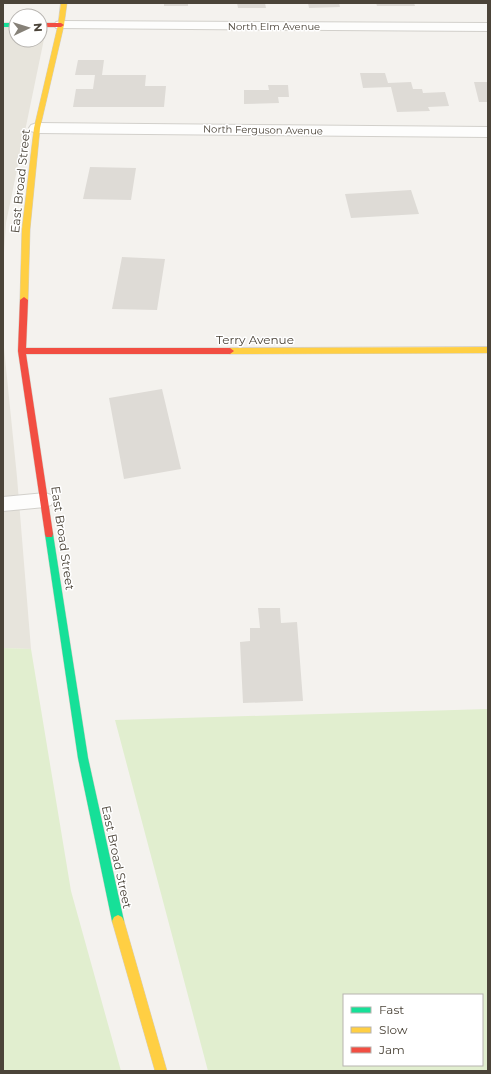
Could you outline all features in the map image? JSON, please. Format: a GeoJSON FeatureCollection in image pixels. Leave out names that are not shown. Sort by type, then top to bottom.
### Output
{"type":"FeatureCollection","features":[{"type":"Feature","properties":{"kind":"street","name":"East Broad Street"},"geometry":{"type":"LineString","coordinates":[[64,3],[61,25],[37,128],[26,229],[22,351],[83,758],[121,936],[161,1071]]}},
{"type":"Feature","properties":{"kind":"street"},"geometry":{"type":"LineString","coordinates":[[48,25],[61,25]]}},
{"type":"Feature","properties":{"kind":"street","name":"North Elm Avenue"},"geometry":{"type":"LineString","coordinates":[[61,25],[488,27]]}},
{"type":"Feature","properties":{"kind":"street","name":"North Ferguson Avenue"},"geometry":{"type":"LineString","coordinates":[[37,128],[488,132]]}},
{"type":"Feature","properties":{"kind":"street","name":"Terry Avenue"},"geometry":{"type":"LineString","coordinates":[[22,351],[488,350]]}},
{"type":"Feature","properties":{"kind":"lane"},"geometry":{"type":"LineString","coordinates":[[3,504],[45,500]]}},
{"type":"Feature","properties":{"kind":"shaded area"},"geometry":{"type":"Polygon","coordinates":[[[3,28],[8,28],[8,48],[42,48],[6,223],[3,266],[3,28]]]}},
{"type":"Feature","properties":{"kind":"shaded area"},"geometry":{"type":"Polygon","coordinates":[[[3,338],[17,477],[31,649],[3,648],[3,338]]]}},
{"type":"Feature","properties":{"kind":"green space"},"geometry":{"type":"Polygon","coordinates":[[[3,648],[31,649],[71,891],[121,1071],[3,1071],[3,648]]]}},
{"type":"Feature","properties":{"kind":"green space"},"geometry":{"type":"Polygon","coordinates":[[[488,709],[488,1071],[208,1071],[115,720],[488,709]]]}},
{"type":"Feature","properties":{"kind":"building"},"geometry":{"type":"Polygon","coordinates":[[[164,3],[188,3],[188,6],[164,6],[164,3]]]}},
{"type":"Feature","properties":{"kind":"building"},"geometry":{"type":"Polygon","coordinates":[[[237,3],[265,3],[266,8],[238,8],[237,3]]]}},
{"type":"Feature","properties":{"kind":"building"},"geometry":{"type":"Polygon","coordinates":[[[308,3],[339,3],[340,7],[309,8],[308,3]]]}},
{"type":"Feature","properties":{"kind":"building"},"geometry":{"type":"Polygon","coordinates":[[[376,3],[414,3],[415,6],[377,6],[376,3]]]}},
{"type":"Feature","properties":{"kind":"building"},"geometry":{"type":"Polygon","coordinates":[[[78,60],[104,60],[102,75],[146,75],[145,86],[166,86],[164,107],[73,107],[76,89],[93,89],[95,75],[75,75],[78,60]]]}},
{"type":"Feature","properties":{"kind":"building"},"geometry":{"type":"Polygon","coordinates":[[[360,73],[385,73],[388,83],[411,82],[413,89],[422,89],[423,93],[445,92],[449,106],[428,107],[430,111],[397,112],[391,87],[363,88],[360,73]]]}},
{"type":"Feature","properties":{"kind":"building"},"geometry":{"type":"Polygon","coordinates":[[[474,82],[488,82],[488,102],[479,102],[474,82]]]}},
{"type":"Feature","properties":{"kind":"building"},"geometry":{"type":"Polygon","coordinates":[[[268,85],[288,85],[289,97],[278,97],[279,103],[244,104],[244,90],[269,90],[268,85]]]}},
{"type":"Feature","properties":{"kind":"building"},"geometry":{"type":"Polygon","coordinates":[[[90,167],[136,168],[131,200],[83,199],[90,167]]]}},
{"type":"Feature","properties":{"kind":"building"},"geometry":{"type":"Polygon","coordinates":[[[411,190],[419,214],[351,218],[345,194],[411,190]]]}},
{"type":"Feature","properties":{"kind":"building"},"geometry":{"type":"Polygon","coordinates":[[[122,257],[165,259],[157,310],[112,309],[122,257]]]}},
{"type":"Feature","properties":{"kind":"building"},"geometry":{"type":"Polygon","coordinates":[[[162,389],[181,469],[124,479],[109,398],[162,389]]]}},
{"type":"Feature","properties":{"kind":"building"},"geometry":{"type":"Polygon","coordinates":[[[258,608],[280,608],[281,623],[297,622],[303,701],[243,703],[240,642],[250,641],[250,628],[260,628],[258,608]]]}},
{"type":"Feature","properties":{"kind":"traffic: fast"},"geometry":{"type":"LineString","coordinates":[[3,25],[8,25]]}},
{"type":"Feature","properties":{"kind":"traffic: fast"},"geometry":{"type":"LineString","coordinates":[[49,534],[83,758],[118,921]]}},
{"type":"Feature","properties":{"kind":"traffic: slow"},"geometry":{"type":"LineString","coordinates":[[24,300],[26,229],[37,128],[61,25],[64,3]]}},
{"type":"Feature","properties":{"kind":"traffic: slow"},"geometry":{"type":"LineString","coordinates":[[230,351],[488,350]]}},
{"type":"Feature","properties":{"kind":"traffic: slow"},"geometry":{"type":"LineString","coordinates":[[118,921],[161,1071]]}},
{"type":"Feature","properties":{"kind":"traffic: jam"},"geometry":{"type":"LineString","coordinates":[[48,25],[61,25]]}},
{"type":"Feature","properties":{"kind":"traffic: jam"},"geometry":{"type":"LineString","coordinates":[[24,300],[22,351],[49,534]]}},
{"type":"Feature","properties":{"kind":"traffic: jam"},"geometry":{"type":"LineString","coordinates":[[22,351],[230,351]]}}]}
